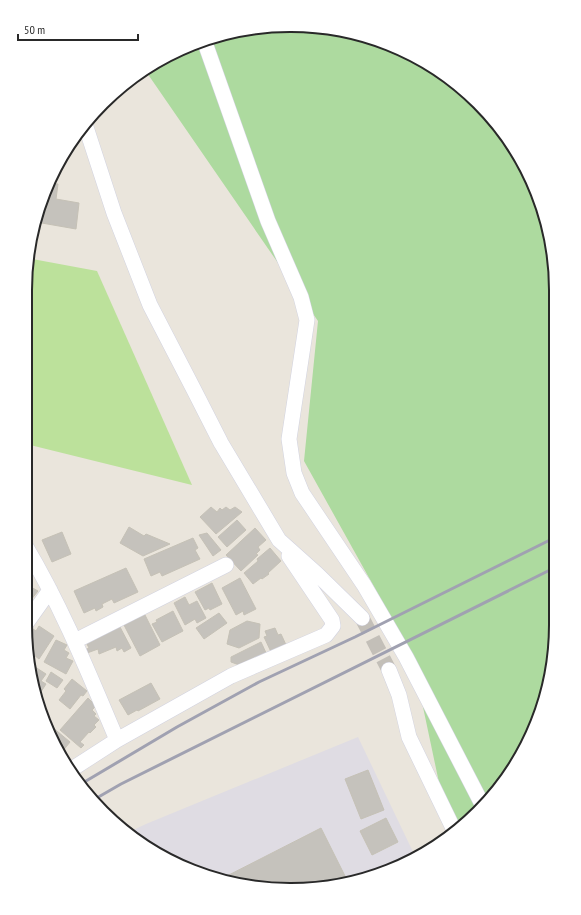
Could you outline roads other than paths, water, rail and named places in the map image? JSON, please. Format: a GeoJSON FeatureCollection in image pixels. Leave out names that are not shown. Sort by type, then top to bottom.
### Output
{"type":"FeatureCollection","features":[{"type":"Feature","properties":{"kind":"street"},"geometry":{"type":"LineString","coordinates":[[206,46],[268,222],[301,297],[307,320],[289,439],[294,473],[302,493],[364,585],[406,657],[480,800]]}},
{"type":"Feature","properties":{"kind":"street"},"geometry":{"type":"LineString","coordinates":[[87,130],[114,213],[150,306],[221,444],[280,540],[362,618]]}},
{"type":"Feature","properties":{"kind":"street"},"geometry":{"type":"LineString","coordinates":[[75,767],[118,740],[231,676],[326,635],[332,626],[332,620],[289,556],[289,548]]}},
{"type":"Feature","properties":{"kind":"street"},"geometry":{"type":"LineString","coordinates":[[32,556],[75,641],[118,740]]}},
{"type":"Feature","properties":{"kind":"street"},"geometry":{"type":"LineString","coordinates":[[75,641],[226,565]]}},
{"type":"Feature","properties":{"kind":"street"},"geometry":{"type":"LineString","coordinates":[[32,615],[50,590]]}},
{"type":"Feature","properties":{"kind":"street"},"geometry":{"type":"LineString","coordinates":[[389,670],[399,695],[409,737],[452,826]]}},
{"type":"Feature","properties":{"kind":"tunnel"},"geometry":{"type":"LineString","coordinates":[[362,618],[389,670]]}},
{"type":"Feature","properties":{"kind":"railway"},"geometry":{"type":"LineString","coordinates":[[85,782],[177,727],[259,682],[355,637],[549,540]]}},
{"type":"Feature","properties":{"kind":"railway"},"geometry":{"type":"LineString","coordinates":[[98,797],[121,784],[549,570]]}}]}
